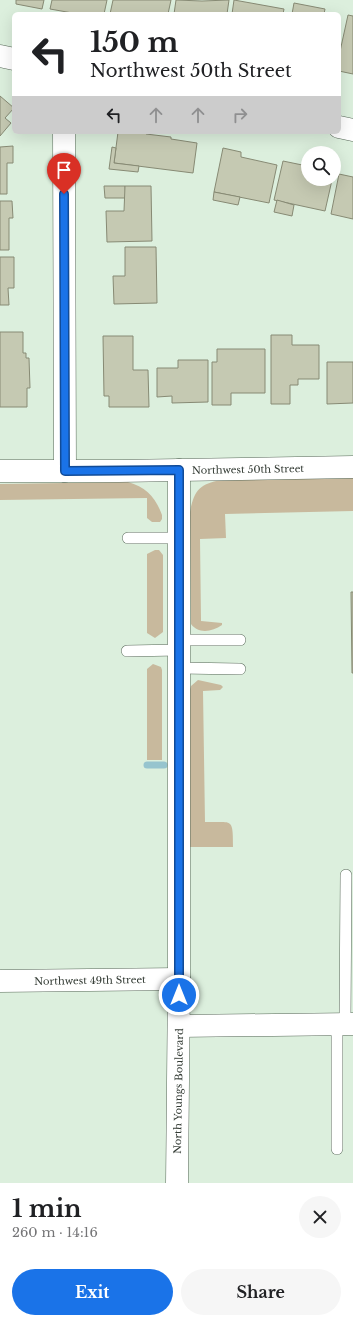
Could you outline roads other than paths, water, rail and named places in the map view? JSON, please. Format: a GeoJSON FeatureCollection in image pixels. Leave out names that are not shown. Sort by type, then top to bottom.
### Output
{"type":"FeatureCollection","features":[{"type":"Feature","properties":{"kind":"street"},"geometry":{"type":"LineString","coordinates":[[0,56],[12,59]]}},
{"type":"Feature","properties":{"kind":"street"},"geometry":{"type":"LineString","coordinates":[[341,128],[353,130]]}},
{"type":"Feature","properties":{"kind":"street"},"geometry":{"type":"LineString","coordinates":[[64,134],[65,471]]}},
{"type":"Feature","properties":{"kind":"street","name":"Northwest 50th Street"},"geometry":{"type":"LineString","coordinates":[[0,471],[353,467]]}},
{"type":"Feature","properties":{"kind":"street","name":"North Youngs Boulevard"},"geometry":{"type":"LineString","coordinates":[[177,1183],[179,1026],[179,470]]}},
{"type":"Feature","properties":{"kind":"street","name":"Northwest 49th Street"},"geometry":{"type":"LineString","coordinates":[[0,981],[179,979]]}},
{"type":"Feature","properties":{"kind":"street"},"geometry":{"type":"LineString","coordinates":[[179,1026],[345,1024]]}},
{"type":"Feature","properties":{"kind":"lane"},"geometry":{"type":"LineString","coordinates":[[128,538],[179,538]]}},
{"type":"Feature","properties":{"kind":"lane"},"geometry":{"type":"LineString","coordinates":[[179,653],[240,640]]}},
{"type":"Feature","properties":{"kind":"lane"},"geometry":{"type":"LineString","coordinates":[[127,651],[179,653],[240,669]]}},
{"type":"Feature","properties":{"kind":"lane"},"geometry":{"type":"LineString","coordinates":[[337,1149],[345,1024],[346,875]]}},
{"type":"Feature","properties":{"kind":"waterway"},"geometry":{"type":"LineString","coordinates":[[147,765],[164,765]]}}]}
